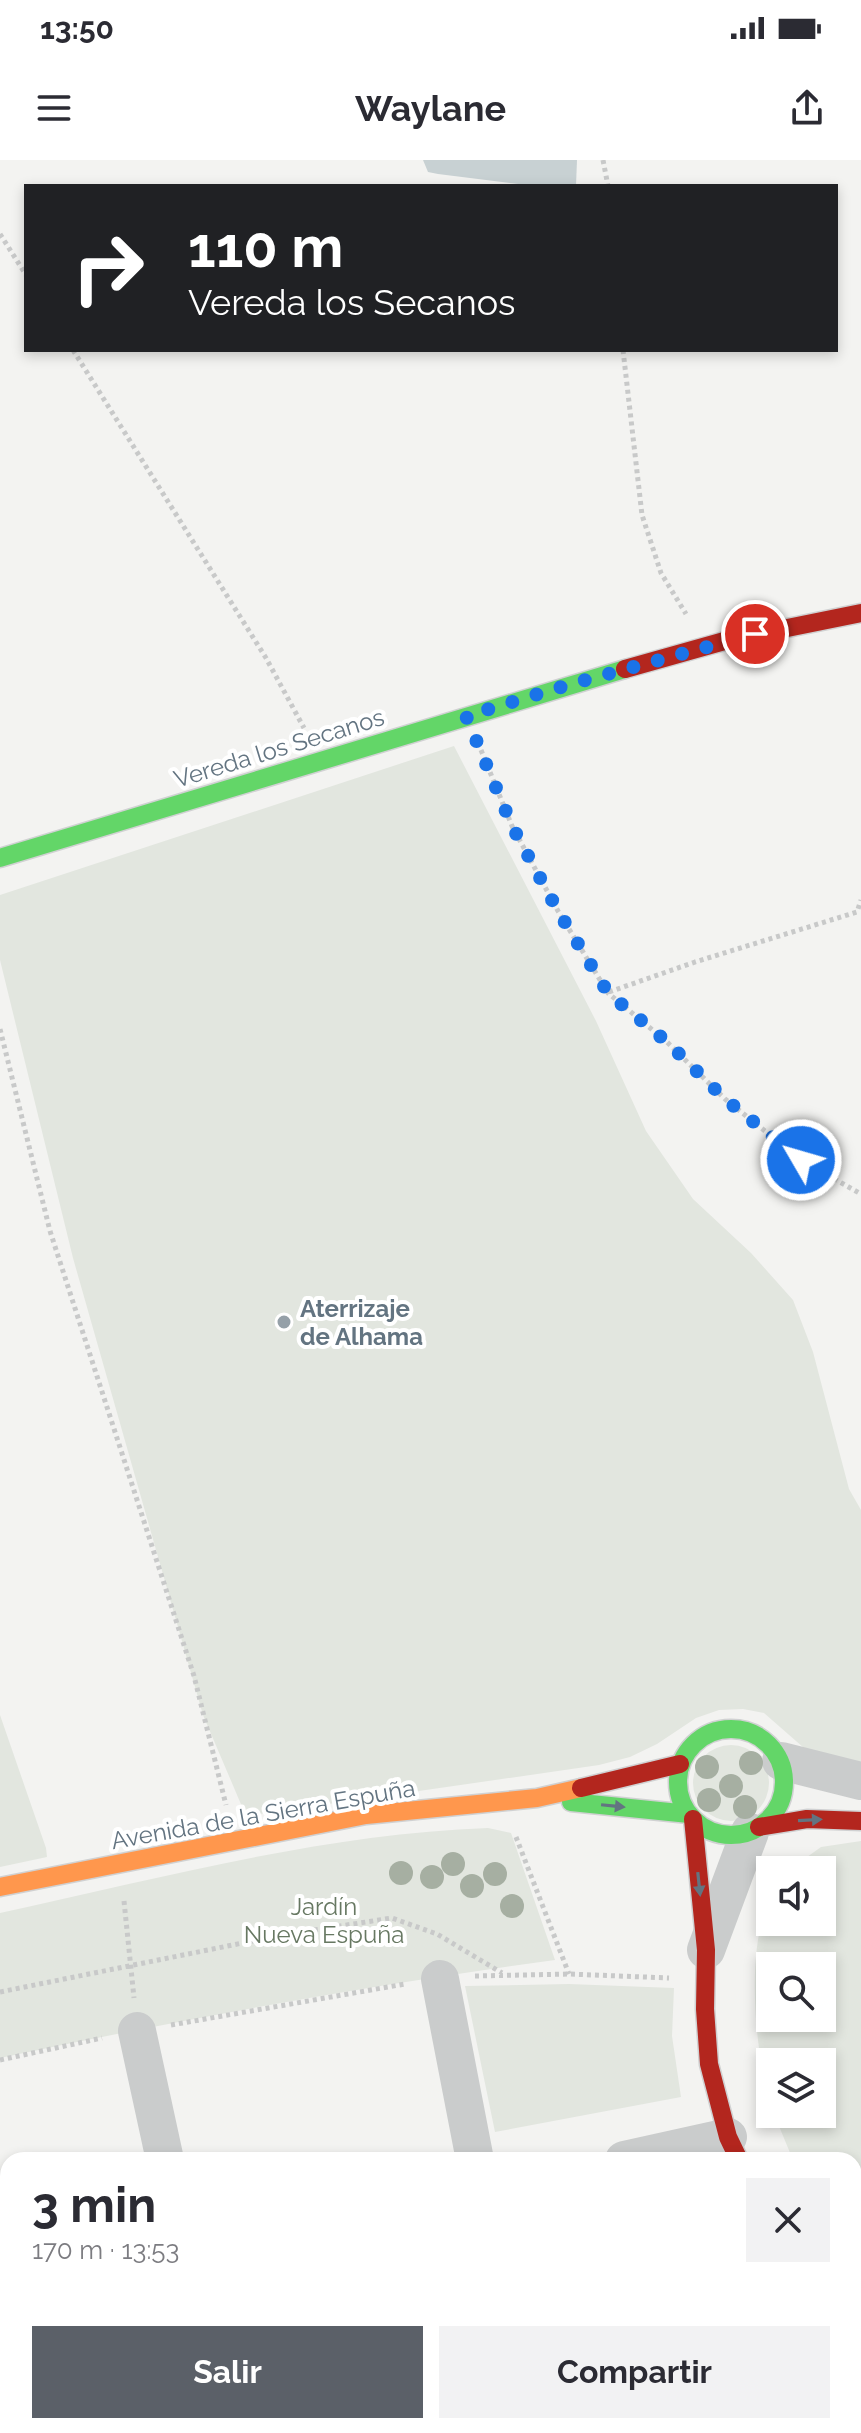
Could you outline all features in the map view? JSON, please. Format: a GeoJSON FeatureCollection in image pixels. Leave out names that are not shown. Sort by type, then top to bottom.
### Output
{"type":"FeatureCollection","features":[{"type":"Feature","properties":{"kind":"main road","name":"Vereda los Secanos"},"geometry":{"type":"LineString","coordinates":[[0,858],[571,684],[703,647],[861,613]]}},
{"type":"Feature","properties":{"kind":"main road"},"geometry":{"type":"LineString","coordinates":[[755,1830],[779,1806],[783,1770],[771,1745],[756,1734],[738,1729],[720,1729],[703,1736],[689,1748],[680,1764],[677,1782],[681,1799],[691,1816],[705,1828],[719,1834],[755,1830],[807,1819],[861,1821]]}},
{"type":"Feature","properties":{"kind":"main road","name":"Avenida de la Sierra Espuña"},"geometry":{"type":"LineString","coordinates":[[0,1887],[366,1815],[537,1798],[680,1764]]}},
{"type":"Feature","properties":{"kind":"main road"},"geometry":{"type":"LineString","coordinates":[[783,1770],[861,1798]]}},
{"type":"Feature","properties":{"kind":"main road","name":"Avenida de la Sierra Espuña"},"geometry":{"type":"LineString","coordinates":[[537,1798],[691,1816]]}},
{"type":"Feature","properties":{"kind":"main road"},"geometry":{"type":"LineString","coordinates":[[691,1816],[706,1965],[709,2064],[734,2149]]}},
{"type":"Feature","properties":{"kind":"street"},"geometry":{"type":"LineString","coordinates":[[783,1770],[861,1781]]}},
{"type":"Feature","properties":{"kind":"street"},"geometry":{"type":"LineString","coordinates":[[706,1965],[755,1830]]}},
{"type":"Feature","properties":{"kind":"street"},"geometry":{"type":"LineString","coordinates":[[440,1979],[473,2152]]}},
{"type":"Feature","properties":{"kind":"street"},"geometry":{"type":"LineString","coordinates":[[137,2031],[163,2152]]}},
{"type":"Feature","properties":{"kind":"street"},"geometry":{"type":"LineString","coordinates":[[704,2152],[734,2149]]}},
{"type":"Feature","properties":{"kind":"path"},"geometry":{"type":"LineString","coordinates":[[603,160],[608,184]]}},
{"type":"Feature","properties":{"kind":"path"},"geometry":{"type":"LineString","coordinates":[[0,234],[24,272]]}},
{"type":"Feature","properties":{"kind":"path"},"geometry":{"type":"LineString","coordinates":[[74,352],[266,658],[322,760]]}},
{"type":"Feature","properties":{"kind":"path"},"geometry":{"type":"LineString","coordinates":[[623,352],[642,515],[661,573],[703,647]]}},
{"type":"Feature","properties":{"kind":"path"},"geometry":{"type":"LineString","coordinates":[[466,716],[512,826],[558,911],[608,993],[667,1042],[725,1099],[801,1160],[861,1194]]}},
{"type":"Feature","properties":{"kind":"path"},"geometry":{"type":"LineString","coordinates":[[608,993],[695,962],[857,912],[861,900]]}},
{"type":"Feature","properties":{"kind":"path"},"geometry":{"type":"LineString","coordinates":[[0,1029],[50,1231],[194,1676],[230,1819]]}},
{"type":"Feature","properties":{"kind":"path"},"geometry":{"type":"LineString","coordinates":[[514,1833],[569,1974]]}},
{"type":"Feature","properties":{"kind":"path"},"geometry":{"type":"LineString","coordinates":[[123,1896],[137,2031]]}},
{"type":"Feature","properties":{"kind":"path"},"geometry":{"type":"LineString","coordinates":[[0,1992],[282,1935],[392,1918],[437,1934],[502,1974]]}},
{"type":"Feature","properties":{"kind":"path"},"geometry":{"type":"LineString","coordinates":[[0,2060],[358,1990],[502,1974],[569,1974],[706,1965]]}},
{"type":"Feature","properties":{"kind":"green space"},"geometry":{"type":"Polygon","coordinates":[[[454,746],[596,1021],[646,1131],[693,1199],[751,1253],[793,1300],[813,1352],[849,1489],[861,1510],[861,1767],[804,1748],[764,1713],[743,1709],[719,1710],[696,1718],[657,1744],[630,1757],[599,1765],[246,1816],[203,1715],[73,1258],[0,960],[0,895],[454,746]]]}},
{"type":"Feature","properties":{"kind":"green space"},"geometry":{"type":"Polygon","coordinates":[[[0,1715],[47,1857],[0,1867],[0,1715]]]}},
{"type":"Feature","properties":{"kind":"green space"},"geometry":{"type":"Polygon","coordinates":[[[731,1745],[745,1748],[758,1756],[766,1769],[769,1783],[766,1797],[758,1810],[745,1818],[731,1821],[717,1818],[704,1810],[696,1797],[693,1783],[696,1769],[704,1756],[717,1748],[731,1745]]]}},
{"type":"Feature","properties":{"kind":"green space","name":"Jardín Nueva Espuña"},"geometry":{"type":"Polygon","coordinates":[[[488,1828],[511,1833],[555,1960],[277,2004],[0,2058],[0,1913],[304,1848],[426,1832],[488,1828]]]}},
{"type":"Feature","properties":{"kind":"green space"},"geometry":{"type":"Polygon","coordinates":[[[861,1841],[861,2152],[790,2152],[780,2128],[836,2128],[836,2048],[759,2048],[757,2032],[836,2032],[836,1952],[756,1952],[759,1936],[836,1936],[836,1856],[808,1856],[821,1847],[861,1841]]]}},
{"type":"Feature","properties":{"kind":"green space"},"geometry":{"type":"Polygon","coordinates":[[[756,1958],[756,2014],[755,2000],[756,1958]]]}},
{"type":"Feature","properties":{"kind":"green space"},"geometry":{"type":"Polygon","coordinates":[[[569,1984],[674,1988],[672,2036],[681,2097],[495,2132],[465,1986],[569,1984]]]}},
{"type":"Feature","properties":{"kind":"shaded area"},"geometry":{"type":"Polygon","coordinates":[[[423,160],[577,160],[576,184],[518,184],[428,172],[423,160]]]}},
{"type":"Feature","properties":{"kind":"traffic: fast"},"geometry":{"type":"LineString","coordinates":[[0,858],[625,669]]}},
{"type":"Feature","properties":{"kind":"traffic: fast"},"geometry":{"type":"LineString","coordinates":[[731,1729],[751,1733],[769,1744],[780,1762],[784,1782],[780,1802],[769,1820],[751,1831],[731,1835],[711,1831],[693,1820],[682,1802],[678,1782],[682,1762],[693,1744],[711,1733],[731,1729]]}},
{"type":"Feature","properties":{"kind":"traffic: fast"},"geometry":{"type":"LineString","coordinates":[[571,1802],[689,1814]]}},
{"type":"Feature","properties":{"kind":"traffic: slow"},"geometry":{"type":"LineString","coordinates":[[0,1887],[366,1815],[537,1798],[581,1788]]}},
{"type":"Feature","properties":{"kind":"traffic: jam"},"geometry":{"type":"LineString","coordinates":[[625,669],[728,640],[861,613]]}},
{"type":"Feature","properties":{"kind":"traffic: jam"},"geometry":{"type":"LineString","coordinates":[[581,1788],[680,1764]]}},
{"type":"Feature","properties":{"kind":"traffic: jam"},"geometry":{"type":"LineString","coordinates":[[693,1819],[706,1950],[705,2009],[709,2064],[728,2137],[735,2152]]}},
{"type":"Feature","properties":{"kind":"traffic: jam"},"geometry":{"type":"LineString","coordinates":[[759,1827],[807,1819],[861,1821]]}},
{"type":"Feature","properties":{"kind":"place","name":"Aterrizaje de Alhama"},"geometry":{"type":"Point","coordinates":[284,1322]}},
{"type":"Feature","properties":{"kind":"route"},"geometry":{"type":"LineString","coordinates":[[755,634],[466,716],[512,826],[558,911],[608,993],[667,1042],[725,1099],[801,1160]]}}]}
